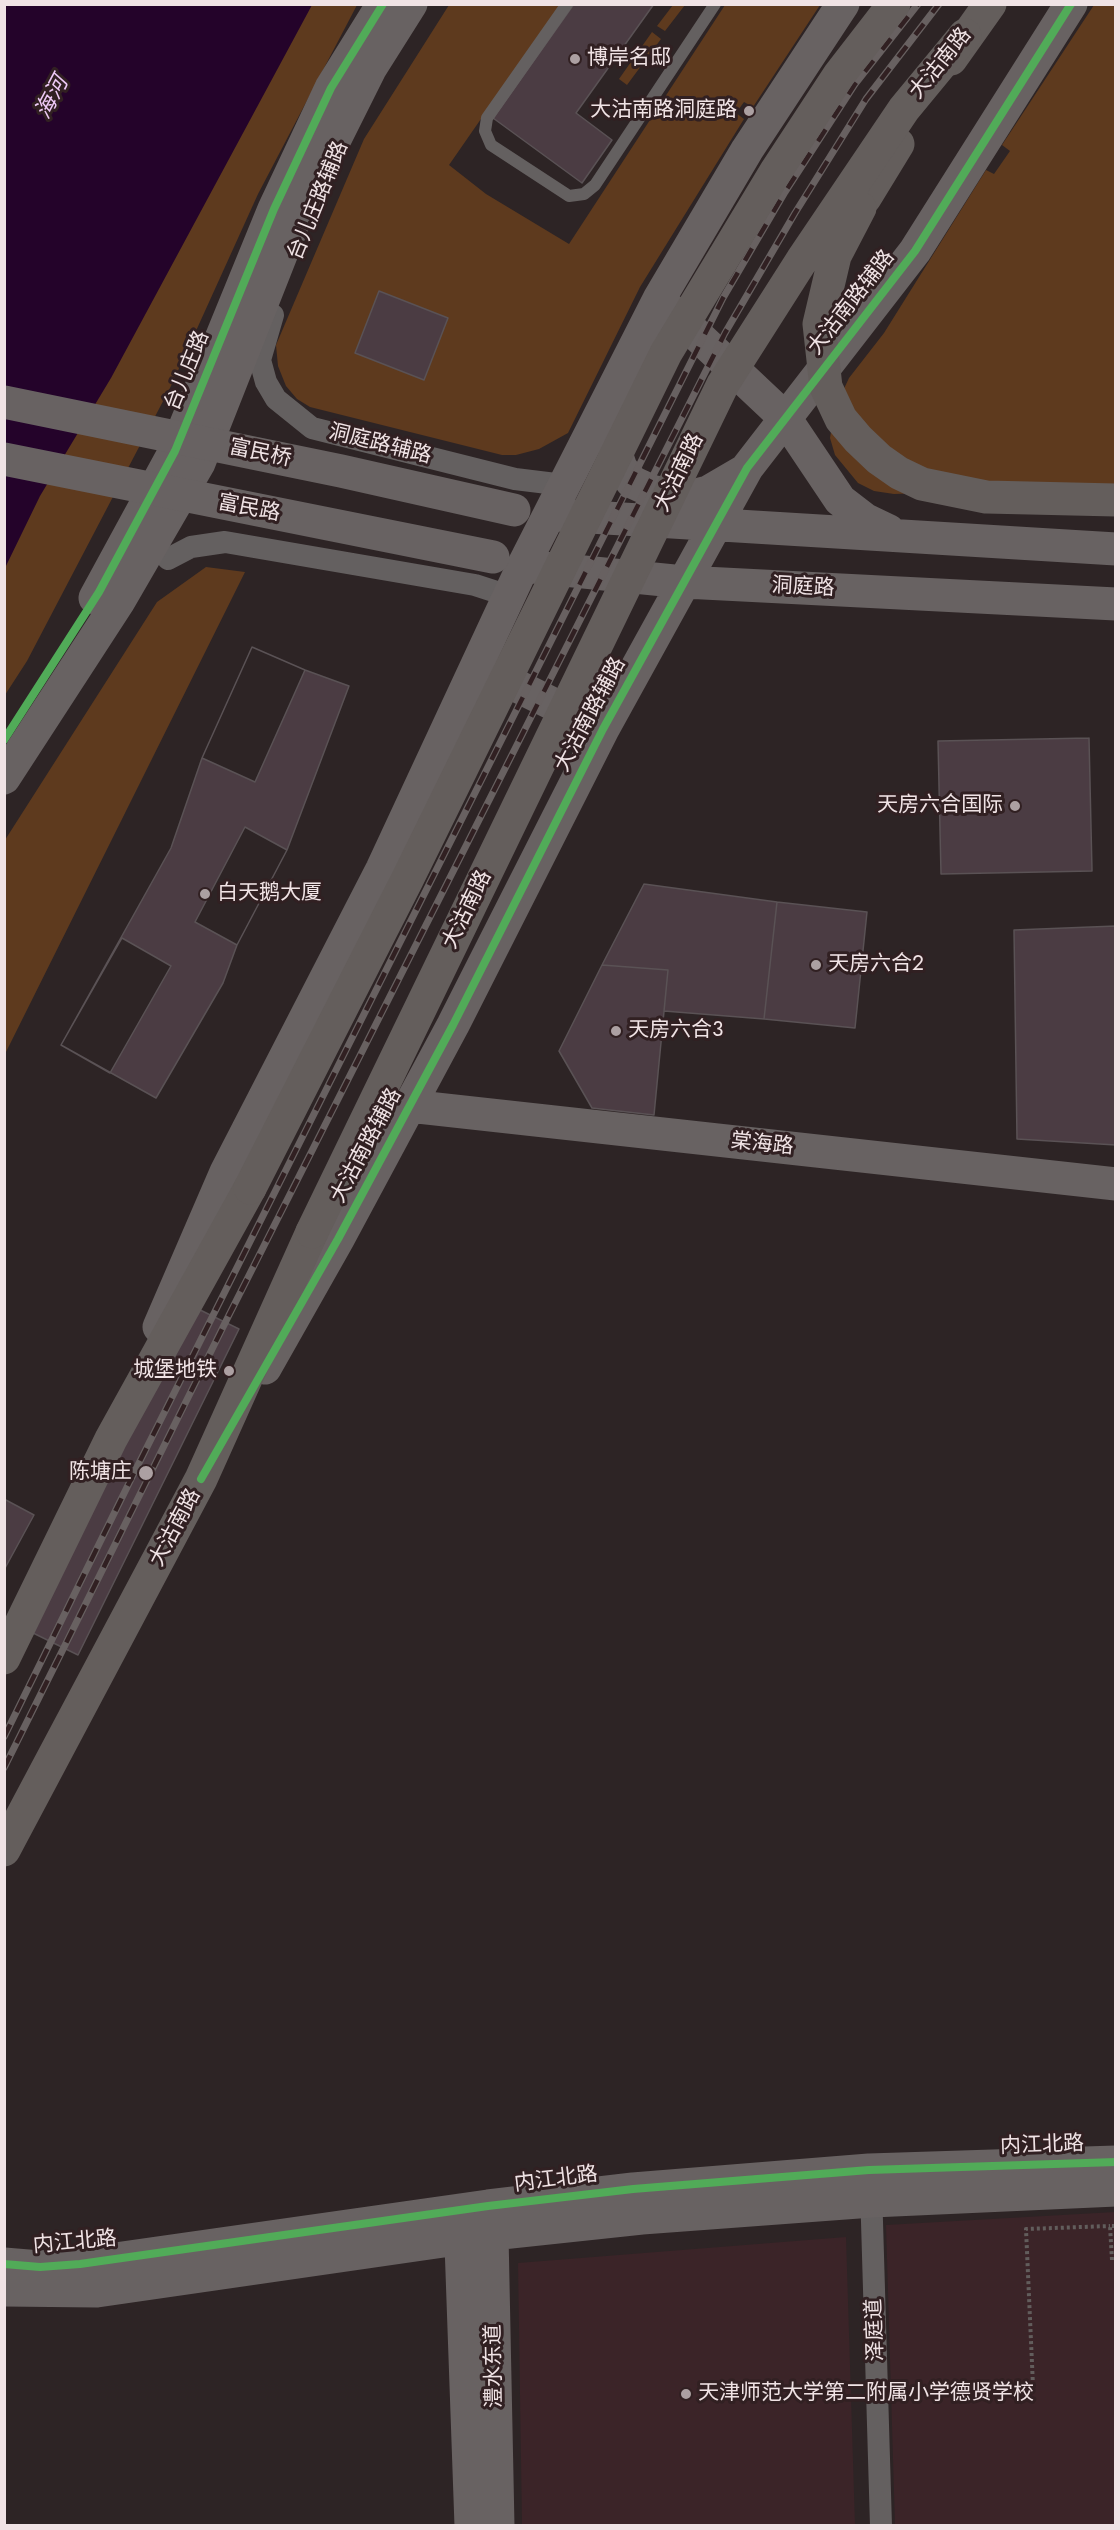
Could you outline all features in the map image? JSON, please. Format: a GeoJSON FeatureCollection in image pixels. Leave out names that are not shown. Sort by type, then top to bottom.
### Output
{"type":"FeatureCollection","features":[{"type":"Feature","properties":{"kind":"highway"},"geometry":{"type":"LineString","coordinates":[[4,1658],[111,1439],[250,1188],[407,880],[666,354],[776,171],[839,75],[894,4]]}},
{"type":"Feature","properties":{"kind":"highway","name":"大沽南路"},"geometry":{"type":"LineString","coordinates":[[4,1850],[201,1479],[312,1232],[723,384],[802,260],[904,109],[990,4]]}},
{"type":"Feature","properties":{"kind":"highway"},"geometry":{"type":"LineString","coordinates":[[965,35],[865,198],[834,256],[819,324],[825,387],[841,418],[858,439],[885,464],[922,484],[986,496],[1116,500]]}},
{"type":"Feature","properties":{"kind":"street","name":"台儿庄路"},"geometry":{"type":"LineString","coordinates":[[4,740],[99,592],[175,451],[274,209],[331,88],[383,4]]}},
{"type":"Feature","properties":{"kind":"street","name":"台儿庄路"},"geometry":{"type":"LineString","coordinates":[[4,778],[119,601],[199,463],[296,217],[370,69],[411,4]]}},
{"type":"Feature","properties":{"kind":"street"},"geometry":{"type":"LineString","coordinates":[[111,1439],[226,1172],[382,869],[478,667],[509,596],[508,561],[550,514],[659,299],[747,150],[843,4]]}},
{"type":"Feature","properties":{"kind":"street","name":"大沽南路辅路"},"geometry":{"type":"LineString","coordinates":[[201,1479],[338,1239],[603,729],[747,468],[915,251],[1071,4]]}},
{"type":"Feature","properties":{"kind":"street","name":"台儿庄路辅路"},"geometry":{"type":"LineString","coordinates":[[267,332],[370,69]]}},
{"type":"Feature","properties":{"kind":"street"},"geometry":{"type":"LineString","coordinates":[[659,299],[785,418],[840,500],[866,520],[900,535]]}},
{"type":"Feature","properties":{"kind":"street","name":"洞庭路辅路"},"geometry":{"type":"LineString","coordinates":[[267,332],[260,360],[266,382],[276,399],[312,428],[515,479],[564,485]]}},
{"type":"Feature","properties":{"kind":"street"},"geometry":{"type":"LineString","coordinates":[[609,398],[608,422],[611,443],[621,468],[632,482],[654,492],[692,496],[724,485],[747,468]]}},
{"type":"Feature","properties":{"kind":"street","name":"富民桥"},"geometry":{"type":"LineString","coordinates":[[4,402],[342,471],[514,510],[550,514]]}},
{"type":"Feature","properties":{"kind":"street","name":"富民路"},"geometry":{"type":"LineString","coordinates":[[4,459],[508,561]]}},
{"type":"Feature","properties":{"kind":"street"},"geometry":{"type":"LineString","coordinates":[[550,514],[714,526],[1116,549]]}},
{"type":"Feature","properties":{"kind":"street"},"geometry":{"type":"LineString","coordinates":[[119,601],[168,559],[191,547],[225,542],[475,585],[509,596]]}},
{"type":"Feature","properties":{"kind":"street","name":"洞庭路"},"geometry":{"type":"LineString","coordinates":[[508,561],[684,582],[1116,604]]}},
{"type":"Feature","properties":{"kind":"street"},"geometry":{"type":"LineString","coordinates":[[478,667],[603,729]]}},
{"type":"Feature","properties":{"kind":"street","name":"棠海路"},"geometry":{"type":"LineString","coordinates":[[409,1106],[1116,1184]]}},
{"type":"Feature","properties":{"kind":"street","name":"内江北路"},"geometry":{"type":"LineString","coordinates":[[4,2264],[40,2267],[80,2264],[475,2222],[642,2218],[870,2186],[1116,2162]]}},
{"type":"Feature","properties":{"kind":"street","name":"内江北路"},"geometry":{"type":"LineString","coordinates":[[870,2186],[1116,2190]]}},
{"type":"Feature","properties":{"kind":"street","name":"泽庭道"},"geometry":{"type":"LineString","coordinates":[[870,2186],[881,2526]]}},
{"type":"Feature","properties":{"kind":"street","name":"内江北路"},"geometry":{"type":"LineString","coordinates":[[4,2290],[97,2291],[475,2222]]}},
{"type":"Feature","properties":{"kind":"street","name":"澧水东道"},"geometry":{"type":"LineString","coordinates":[[471,2526],[475,2222]]}},
{"type":"Feature","properties":{"kind":"street","name":"澧水东道"},"geometry":{"type":"LineString","coordinates":[[475,2222],[498,2526]]}},
{"type":"Feature","properties":{"kind":"lane"},"geometry":{"type":"LineString","coordinates":[[567,4],[487,118],[485,131],[491,145],[569,196],[584,194],[595,185],[715,4]]}},
{"type":"Feature","properties":{"kind":"path"},"geometry":{"type":"LineString","coordinates":[[1033,2386],[1026,2229],[1113,2226],[1112,2260]]}},
{"type":"Feature","properties":{"kind":"shaded area"},"geometry":{"type":"Polygon","coordinates":[[[5,5],[357,5],[258,194],[171,386],[27,661],[5,695],[5,5]]]}},
{"type":"Feature","properties":{"kind":"shaded area"},"geometry":{"type":"Polygon","coordinates":[[[449,5],[560,5],[449,165],[486,194],[569,244],[725,5],[820,5],[753,107],[744,102],[736,113],[744,119],[640,287],[568,433],[539,449],[516,455],[502,455],[310,407],[297,399],[286,386],[278,366],[276,345],[364,139],[449,5]]]}},
{"type":"Feature","properties":{"kind":"shaded area"},"geometry":{"type":"Polygon","coordinates":[[[673,5],[685,5],[665,31],[657,26],[673,5]]]}},
{"type":"Feature","properties":{"kind":"shaded area"},"geometry":{"type":"Polygon","coordinates":[[[1094,5],[1115,5],[1115,487],[894,494],[874,491],[858,483],[835,455],[830,438],[835,408],[849,378],[884,333],[986,170],[994,174],[1010,151],[1002,145],[1094,5]]]}},
{"type":"Feature","properties":{"kind":"shaded area"},"geometry":{"type":"Polygon","coordinates":[[[652,32],[661,39],[627,85],[619,79],[652,32]]]}},
{"type":"Feature","properties":{"kind":"shaded area"},"geometry":{"type":"Polygon","coordinates":[[[206,567],[245,572],[5,1054],[5,840],[157,602],[206,567]]]}},
{"type":"Feature","properties":{"kind":"shaded area"},"geometry":{"type":"Polygon","coordinates":[[[1115,2212],[1115,2525],[895,2525],[886,2225],[1115,2212]]]}},
{"type":"Feature","properties":{"kind":"shaded area","name":"天津师范大学第二附属小学德贤学校"},"geometry":{"type":"Polygon","coordinates":[[[846,2237],[855,2525],[522,2525],[518,2263],[846,2237]]]}},
{"type":"Feature","properties":{"kind":"water","name":"海河"},"geometry":{"type":"Polygon","coordinates":[[[5,5],[312,5],[111,378],[40,496],[5,568],[5,5]]]}},
{"type":"Feature","properties":{"kind":"building","name":"博岸名邸"},"geometry":{"type":"Polygon","coordinates":[[[574,4],[654,4],[576,113],[612,140],[582,183],[493,118],[574,4]]]}},
{"type":"Feature","properties":{"kind":"building"},"geometry":{"type":"Polygon","coordinates":[[[379,291],[448,318],[424,380],[355,353],[379,291]]]}},
{"type":"Feature","properties":{"kind":"building","name":"白天鹅大厦"},"geometry":{"type":"Polygon","coordinates":[[[252,647],[349,686],[287,850],[237,945],[223,983],[156,1098],[61,1045],[171,848],[202,758],[252,647]]]}},
{"type":"Feature","properties":{"kind":"building"},"geometry":{"type":"Polygon","coordinates":[[[252,647],[305,670],[255,782],[202,758],[252,647]]]}},
{"type":"Feature","properties":{"kind":"building","name":"天房六合国际"},"geometry":{"type":"Polygon","coordinates":[[[1089,738],[1092,871],[941,874],[938,741],[1089,738]]]}},
{"type":"Feature","properties":{"kind":"building"},"geometry":{"type":"Polygon","coordinates":[[[245,827],[287,850],[237,945],[195,922],[245,827]]]}},
{"type":"Feature","properties":{"kind":"building"},"geometry":{"type":"Polygon","coordinates":[[[644,884],[777,902],[764,1019],[664,1011],[668,970],[602,965],[644,884]]]}},
{"type":"Feature","properties":{"kind":"building","name":"天房六合2"},"geometry":{"type":"Polygon","coordinates":[[[777,902],[867,912],[855,1028],[764,1019],[777,902]]]}},
{"type":"Feature","properties":{"kind":"building"},"geometry":{"type":"Polygon","coordinates":[[[1116,926],[1116,1145],[1017,1139],[1014,930],[1116,926]]]}},
{"type":"Feature","properties":{"kind":"building"},"geometry":{"type":"Polygon","coordinates":[[[122,938],[171,966],[110,1073],[61,1045],[122,938]]]}},
{"type":"Feature","properties":{"kind":"building","name":"天房六合3"},"geometry":{"type":"Polygon","coordinates":[[[602,965],[668,970],[654,1115],[592,1108],[559,1051],[602,965]]]}},
{"type":"Feature","properties":{"kind":"building"},"geometry":{"type":"Polygon","coordinates":[[[192,1306],[239,1329],[78,1655],[31,1632],[192,1306]]]}},
{"type":"Feature","properties":{"kind":"building"},"geometry":{"type":"Polygon","coordinates":[[[4,1499],[34,1515],[4,1570],[4,1499]]]}},
{"type":"Feature","properties":{"kind":"railway"},"geometry":{"type":"LineString","coordinates":[[4,1737],[723,298],[785,192],[855,84],[918,4]]}},
{"type":"Feature","properties":{"kind":"railway"},"geometry":{"type":"LineString","coordinates":[[4,1768],[229,1315],[725,333],[795,213],[866,99],[939,4]]}},
{"type":"Feature","properties":{"kind":"cycle path"},"geometry":{"type":"LineString","coordinates":[[4,740],[99,592],[175,451],[274,209],[331,88],[383,4]]}},
{"type":"Feature","properties":{"kind":"cycle path"},"geometry":{"type":"LineString","coordinates":[[201,1479],[338,1239],[453,1025],[603,729],[747,468],[915,251],[1071,4]]}},
{"type":"Feature","properties":{"kind":"cycle path"},"geometry":{"type":"LineString","coordinates":[[4,2264],[40,2267],[80,2264],[488,2206],[633,2189],[869,2170],[1116,2162]]}},
{"type":"Feature","properties":{"kind":"place","name":"博岸名邸"},"geometry":{"type":"Point","coordinates":[575,59]}},
{"type":"Feature","properties":{"kind":"place","name":"大沽南路洞庭路"},"geometry":{"type":"Point","coordinates":[749,111]}},
{"type":"Feature","properties":{"kind":"place","name":"天房六合国际"},"geometry":{"type":"Point","coordinates":[1015,806]}},
{"type":"Feature","properties":{"kind":"place","name":"白天鹅大厦"},"geometry":{"type":"Point","coordinates":[205,894]}},
{"type":"Feature","properties":{"kind":"place","name":"天房六合2"},"geometry":{"type":"Point","coordinates":[816,965]}},
{"type":"Feature","properties":{"kind":"place","name":"天房六合3"},"geometry":{"type":"Point","coordinates":[616,1031]}},
{"type":"Feature","properties":{"kind":"place","name":"城堡地铁"},"geometry":{"type":"Point","coordinates":[229,1371]}},
{"type":"Feature","properties":{"kind":"place","name":"陈塘庄"},"geometry":{"type":"Point","coordinates":[146,1473]}},
{"type":"Feature","properties":{"kind":"place","name":"天津师范大学第二附属小学德贤学校"},"geometry":{"type":"Point","coordinates":[686,2394]}}]}
